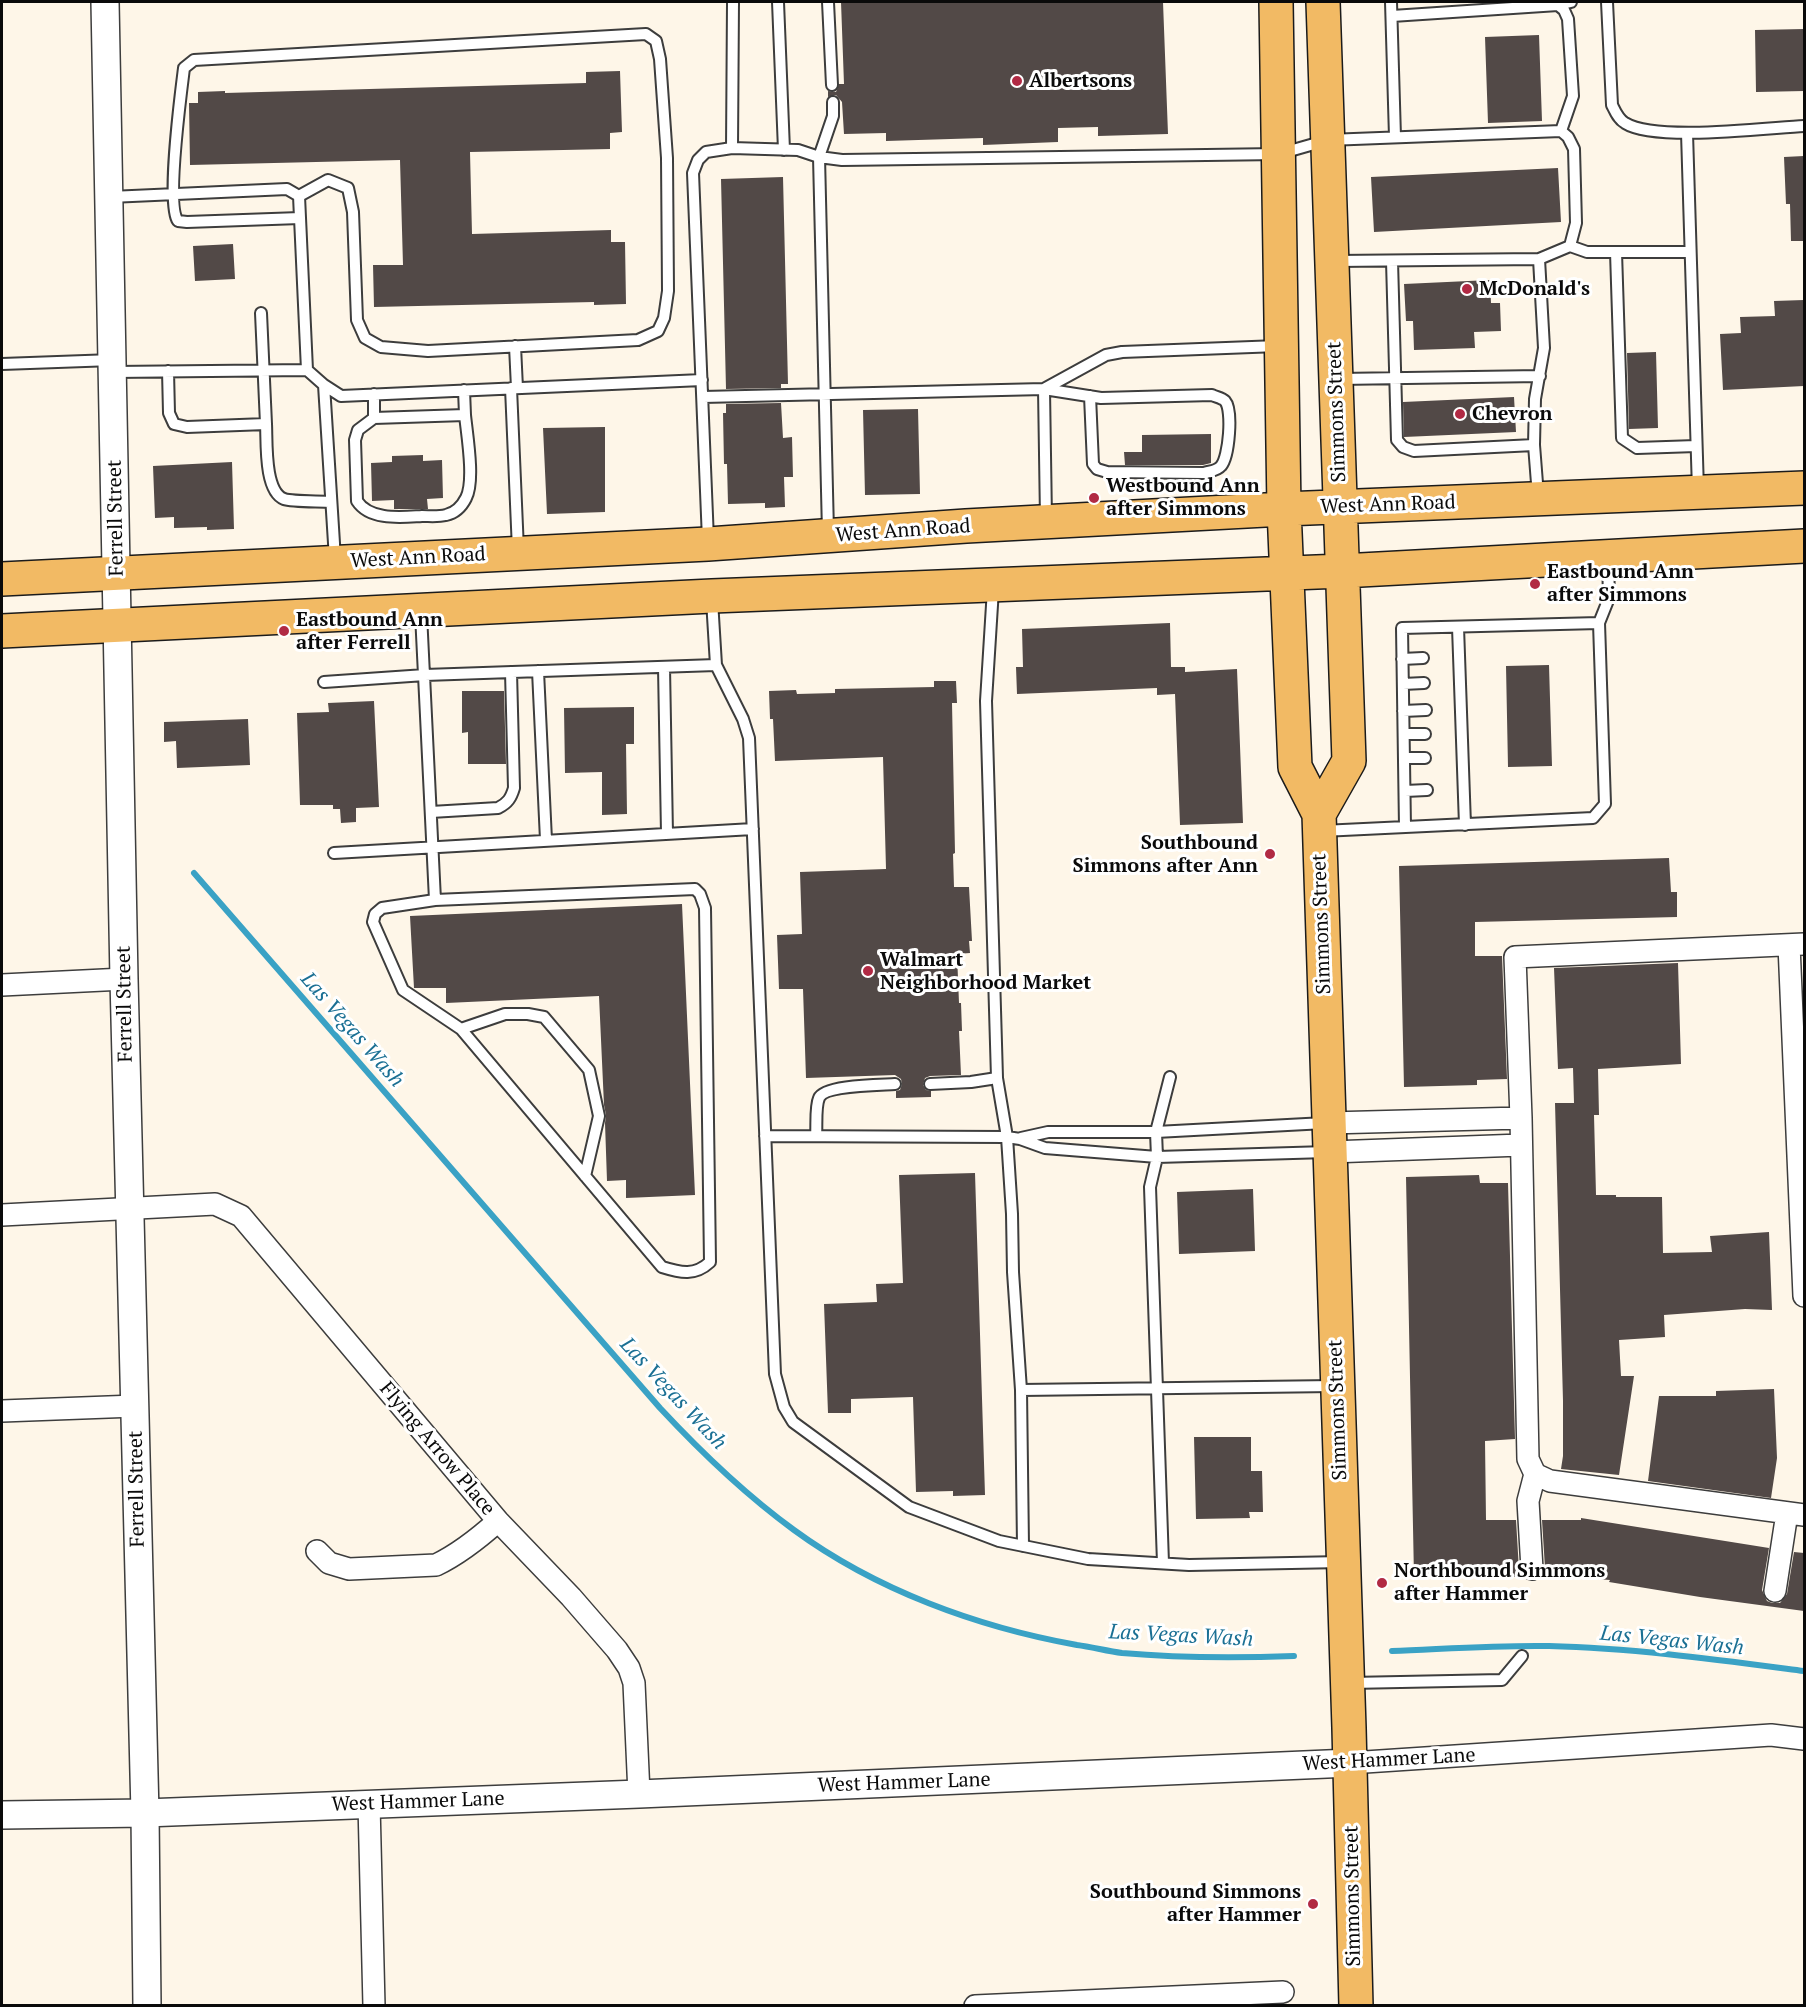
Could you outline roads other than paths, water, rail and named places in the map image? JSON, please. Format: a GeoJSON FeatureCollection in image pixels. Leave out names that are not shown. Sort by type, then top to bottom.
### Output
{"type":"FeatureCollection","features":[{"type":"Feature","properties":{"kind":"main road","name":"Simmons Street"},"geometry":{"type":"LineString","coordinates":[[1276,2],[1286,573],[1295,767],[1319,823],[1356,2006]]}},
{"type":"Feature","properties":{"kind":"main road","name":"Simmons Street"},"geometry":{"type":"LineString","coordinates":[[1319,823],[1349,761],[1323,2]]}},
{"type":"Feature","properties":{"kind":"main road","name":"West Ann Road"},"geometry":{"type":"LineString","coordinates":[[2,579],[708,544],[966,526],[1284,509],[1804,488]]}},
{"type":"Feature","properties":{"kind":"main road"},"geometry":{"type":"LineString","coordinates":[[708,544],[712,596]]}},
{"type":"Feature","properties":{"kind":"main road"},"geometry":{"type":"LineString","coordinates":[[2,631],[712,596],[1342,571],[1804,546]]}},
{"type":"Feature","properties":{"kind":"street","name":"Ferrell Street"},"geometry":{"type":"LineString","coordinates":[[105,2],[129,1209],[145,1813],[147,2006]]}},
{"type":"Feature","properties":{"kind":"street"},"geometry":{"type":"LineString","coordinates":[[1532,1569],[1528,1501],[1535,1474],[1528,1459],[1521,1118],[1515,957],[1797,944],[1804,1296]]}},
{"type":"Feature","properties":{"kind":"street"},"geometry":{"type":"LineString","coordinates":[[2,985],[124,979]]}},
{"type":"Feature","properties":{"kind":"street"},"geometry":{"type":"LineString","coordinates":[[1330,1138],[1521,1118]]}},
{"type":"Feature","properties":{"kind":"street"},"geometry":{"type":"LineString","coordinates":[[1330,1138],[1521,1145]]}},
{"type":"Feature","properties":{"kind":"street","name":"Flying Arrow Place"},"geometry":{"type":"LineString","coordinates":[[2,1215],[215,1204],[241,1216],[498,1521],[571,1597],[617,1650],[629,1668],[634,1683],[639,1794]]}},
{"type":"Feature","properties":{"kind":"street"},"geometry":{"type":"LineString","coordinates":[[2,1411],[135,1406]]}},
{"type":"Feature","properties":{"kind":"street"},"geometry":{"type":"LineString","coordinates":[[1535,1474],[1550,1481],[1796,1514],[1775,1591]]}},
{"type":"Feature","properties":{"kind":"street"},"geometry":{"type":"LineString","coordinates":[[317,1551],[328,1563],[349,1569],[436,1565],[480,1537],[498,1521]]}},
{"type":"Feature","properties":{"kind":"street","name":"West Hammer Lane"},"geometry":{"type":"LineString","coordinates":[[2,1815],[145,1813],[639,1794],[1350,1763],[1771,1734],[1804,1739]]}},
{"type":"Feature","properties":{"kind":"street"},"geometry":{"type":"LineString","coordinates":[[369,1804],[374,2006]]}},
{"type":"Feature","properties":{"kind":"street"},"geometry":{"type":"LineString","coordinates":[[975,2006],[1195,2001],[1283,1992]]}},
{"type":"Feature","properties":{"kind":"lane"},"geometry":{"type":"LineString","coordinates":[[732,148],[733,2]]}},
{"type":"Feature","properties":{"kind":"lane"},"geometry":{"type":"LineString","coordinates":[[778,2],[784,150]]}},
{"type":"Feature","properties":{"kind":"lane"},"geometry":{"type":"LineString","coordinates":[[828,2],[832,85]]}},
{"type":"Feature","properties":{"kind":"lane"},"geometry":{"type":"LineString","coordinates":[[1391,2],[1395,137]]}},
{"type":"Feature","properties":{"kind":"lane"},"geometry":{"type":"LineString","coordinates":[[1392,16],[1558,5],[1571,2]]}},
{"type":"Feature","properties":{"kind":"lane"},"geometry":{"type":"LineString","coordinates":[[1607,2],[1612,105],[1620,119],[1626,124],[1645,130],[1687,133],[1804,126]]}},
{"type":"Feature","properties":{"kind":"lane"},"geometry":{"type":"LineString","coordinates":[[1558,5],[1564,10],[1568,19],[1573,96],[1561,131]]}},
{"type":"Feature","properties":{"kind":"lane"},"geometry":{"type":"LineString","coordinates":[[299,196],[328,180],[348,188],[353,213],[357,320],[364,338],[381,347],[428,351],[638,340],[658,331],[664,318],[668,291],[667,159],[660,59],[656,41],[646,34],[194,60],[184,68],[179,109],[173,194],[175,217],[178,221],[300,218]]}},
{"type":"Feature","properties":{"kind":"lane"},"geometry":{"type":"LineString","coordinates":[[828,536],[819,158],[833,116],[833,102]]}},
{"type":"Feature","properties":{"kind":"lane"},"geometry":{"type":"LineString","coordinates":[[708,544],[693,173],[698,160],[706,152],[732,148],[798,150],[819,158],[842,160],[1279,154],[1328,140],[1561,131],[1568,137],[1574,149],[1576,223],[1570,246]]}},
{"type":"Feature","properties":{"kind":"lane"},"geometry":{"type":"LineString","coordinates":[[1687,133],[1698,492]]}},
{"type":"Feature","properties":{"kind":"lane"},"geometry":{"type":"LineString","coordinates":[[110,197],[287,189],[299,196]]}},
{"type":"Feature","properties":{"kind":"lane"},"geometry":{"type":"LineString","coordinates":[[299,196],[307,370]]}},
{"type":"Feature","properties":{"kind":"lane"},"geometry":{"type":"LineString","coordinates":[[1332,261],[1539,259],[1570,246],[1587,252],[1690,252]]}},
{"type":"Feature","properties":{"kind":"lane"},"geometry":{"type":"LineString","coordinates":[[1616,252],[1622,438],[1637,448],[1696,446]]}},
{"type":"Feature","properties":{"kind":"lane"},"geometry":{"type":"LineString","coordinates":[[1538,499],[1534,445],[1535,399],[1544,348],[1539,259]]}},
{"type":"Feature","properties":{"kind":"lane"},"geometry":{"type":"LineString","coordinates":[[1392,261],[1397,440],[1403,447],[1414,451],[1534,445]]}},
{"type":"Feature","properties":{"kind":"lane"},"geometry":{"type":"LineString","coordinates":[[261,313],[262,370],[270,479],[277,493],[284,499],[331,501]]}},
{"type":"Feature","properties":{"kind":"lane"},"geometry":{"type":"LineString","coordinates":[[1044,389],[1106,356],[1122,352],[1282,345]]}},
{"type":"Feature","properties":{"kind":"lane"},"geometry":{"type":"LineString","coordinates":[[515,346],[514,388],[519,554]]}},
{"type":"Feature","properties":{"kind":"lane"},"geometry":{"type":"LineString","coordinates":[[2,364],[113,366],[168,371],[307,370],[341,396],[702,380]]}},
{"type":"Feature","properties":{"kind":"lane"},"geometry":{"type":"LineString","coordinates":[[168,371],[169,413],[174,424],[187,427],[266,424]]}},
{"type":"Feature","properties":{"kind":"lane"},"geometry":{"type":"LineString","coordinates":[[1337,379],[1540,375]]}},
{"type":"Feature","properties":{"kind":"lane"},"geometry":{"type":"LineString","coordinates":[[324,385],[335,562]]}},
{"type":"Feature","properties":{"kind":"lane"},"geometry":{"type":"LineString","coordinates":[[703,397],[1044,389],[1090,396],[1101,398],[1212,396],[1224,400],[1229,408],[1227,455],[1223,465],[1216,470],[1204,473],[1107,472],[1097,469],[1093,464],[1090,396]]}},
{"type":"Feature","properties":{"kind":"lane"},"geometry":{"type":"LineString","coordinates":[[1044,389],[1046,522]]}},
{"type":"Feature","properties":{"kind":"lane"},"geometry":{"type":"LineString","coordinates":[[464,390],[470,487],[460,508],[447,515],[398,517],[362,508],[357,501],[355,440],[358,430],[374,418],[465,415]]}},
{"type":"Feature","properties":{"kind":"lane"},"geometry":{"type":"LineString","coordinates":[[374,394],[374,418]]}},
{"type":"Feature","properties":{"kind":"lane"},"geometry":{"type":"LineString","coordinates":[[1319,823],[1405,827],[1593,818],[1605,804],[1599,623],[1609,598],[1608,556]]}},
{"type":"Feature","properties":{"kind":"lane"},"geometry":{"type":"LineString","coordinates":[[993,586],[986,700],[997,1077],[1007,1137],[1021,1390],[1023,1546]]}},
{"type":"Feature","properties":{"kind":"lane"},"geometry":{"type":"LineString","coordinates":[[712,596],[716,665],[743,719],[749,738],[775,1374],[784,1407],[794,1422],[909,1507],[999,1541],[1088,1558],[1189,1565],[1343,1562]]}},
{"type":"Feature","properties":{"kind":"lane"},"geometry":{"type":"LineString","coordinates":[[421,611],[435,900]]}},
{"type":"Feature","properties":{"kind":"lane"},"geometry":{"type":"LineString","coordinates":[[1405,827],[1402,628],[1599,623]]}},
{"type":"Feature","properties":{"kind":"lane"},"geometry":{"type":"LineString","coordinates":[[1458,627],[1454,657],[1454,682],[1461,708],[1456,733],[1462,756],[1465,825]]}},
{"type":"Feature","properties":{"kind":"lane"},"geometry":{"type":"LineString","coordinates":[[1402,659],[1423,658]]}},
{"type":"Feature","properties":{"kind":"lane"},"geometry":{"type":"LineString","coordinates":[[324,682],[425,675],[716,665]]}},
{"type":"Feature","properties":{"kind":"lane"},"geometry":{"type":"LineString","coordinates":[[664,667],[667,834]]}},
{"type":"Feature","properties":{"kind":"lane"},"geometry":{"type":"LineString","coordinates":[[431,812],[498,808],[511,798],[514,788],[511,672]]}},
{"type":"Feature","properties":{"kind":"lane"},"geometry":{"type":"LineString","coordinates":[[538,672],[546,840]]}},
{"type":"Feature","properties":{"kind":"lane"},"geometry":{"type":"LineString","coordinates":[[1403,684],[1424,683]]}},
{"type":"Feature","properties":{"kind":"lane"},"geometry":{"type":"LineString","coordinates":[[1449,709],[1461,708]]}},
{"type":"Feature","properties":{"kind":"lane"},"geometry":{"type":"LineString","coordinates":[[1403,711],[1426,710]]}},
{"type":"Feature","properties":{"kind":"lane"},"geometry":{"type":"LineString","coordinates":[[1404,734],[1425,734]]}},
{"type":"Feature","properties":{"kind":"lane"},"geometry":{"type":"LineString","coordinates":[[1450,757],[1462,756]]}},
{"type":"Feature","properties":{"kind":"lane"},"geometry":{"type":"LineString","coordinates":[[1404,758],[1425,758]]}},
{"type":"Feature","properties":{"kind":"lane"},"geometry":{"type":"LineString","coordinates":[[1452,789],[1464,788]]}},
{"type":"Feature","properties":{"kind":"lane"},"geometry":{"type":"LineString","coordinates":[[1404,791],[1427,790]]}},
{"type":"Feature","properties":{"kind":"lane"},"geometry":{"type":"LineString","coordinates":[[334,853],[753,829]]}},
{"type":"Feature","properties":{"kind":"lane"},"geometry":{"type":"LineString","coordinates":[[695,889],[700,894],[705,908],[710,1262],[702,1269],[693,1272],[678,1272],[662,1267],[460,1029],[403,990],[373,922],[375,915],[382,908],[435,900],[695,889]]}},
{"type":"Feature","properties":{"kind":"lane"},"geometry":{"type":"LineString","coordinates":[[460,1029],[505,1014],[544,1017],[589,1070],[598,1116],[585,1176]]}},
{"type":"Feature","properties":{"kind":"lane"},"geometry":{"type":"LineString","coordinates":[[930,1084],[971,1082],[997,1077]]}},
{"type":"Feature","properties":{"kind":"lane"},"geometry":{"type":"LineString","coordinates":[[1163,1563],[1159,1388],[1150,1186],[1157,1157],[1156,1132],[1170,1077]]}},
{"type":"Feature","properties":{"kind":"lane"},"geometry":{"type":"LineString","coordinates":[[816,1136],[819,1098],[824,1092],[840,1088],[895,1084]]}},
{"type":"Feature","properties":{"kind":"lane"},"geometry":{"type":"LineString","coordinates":[[765,1136],[1020,1138],[1048,1132],[1156,1132],[1330,1138]]}},
{"type":"Feature","properties":{"kind":"lane"},"geometry":{"type":"LineString","coordinates":[[1020,1138],[1045,1148],[1157,1157],[1330,1138]]}},
{"type":"Feature","properties":{"kind":"lane"},"geometry":{"type":"LineString","coordinates":[[1021,1390],[1337,1386]]}},
{"type":"Feature","properties":{"kind":"lane"},"geometry":{"type":"LineString","coordinates":[[1347,1683],[1502,1680],[1522,1656]]}},
{"type":"Feature","properties":{"kind":"waterway","name":"Las Vegas Wash"},"geometry":{"type":"LineString","coordinates":[[194,873],[660,1408],[724,1472],[794,1530],[859,1571],[893,1588],[965,1617],[1002,1628],[1116,1652],[1143,1655],[1294,1656]]}},
{"type":"Feature","properties":{"kind":"waterway","name":"Las Vegas Wash"},"geometry":{"type":"LineString","coordinates":[[1392,1651],[1510,1646],[1581,1647],[1677,1655],[1804,1671]]}},
{"type":"Feature","properties":{"kind":"place","name":"Albertsons"},"geometry":{"type":"Point","coordinates":[1017,81]}},
{"type":"Feature","properties":{"kind":"place","name":"McDonald's"},"geometry":{"type":"Point","coordinates":[1467,289]}},
{"type":"Feature","properties":{"kind":"place","name":"Chevron"},"geometry":{"type":"Point","coordinates":[1460,414]}},
{"type":"Feature","properties":{"kind":"place","name":"Westbound Ann after Simmons"},"geometry":{"type":"Point","coordinates":[1094,498]}},
{"type":"Feature","properties":{"kind":"place","name":"Eastbound Ann after Simmons"},"geometry":{"type":"Point","coordinates":[1535,584]}},
{"type":"Feature","properties":{"kind":"place","name":"Eastbound Ann after Ferrell"},"geometry":{"type":"Point","coordinates":[284,631]}},
{"type":"Feature","properties":{"kind":"place","name":"Southbound Simmons after Ann"},"geometry":{"type":"Point","coordinates":[1270,854]}},
{"type":"Feature","properties":{"kind":"place","name":"Walmart Neighborhood Market"},"geometry":{"type":"Point","coordinates":[868,971]}},
{"type":"Feature","properties":{"kind":"place","name":"Northbound Simmons after Hammer"},"geometry":{"type":"Point","coordinates":[1382,1583]}},
{"type":"Feature","properties":{"kind":"place","name":"Southbound Simmons after Hammer"},"geometry":{"type":"Point","coordinates":[1313,1904]}}]}
